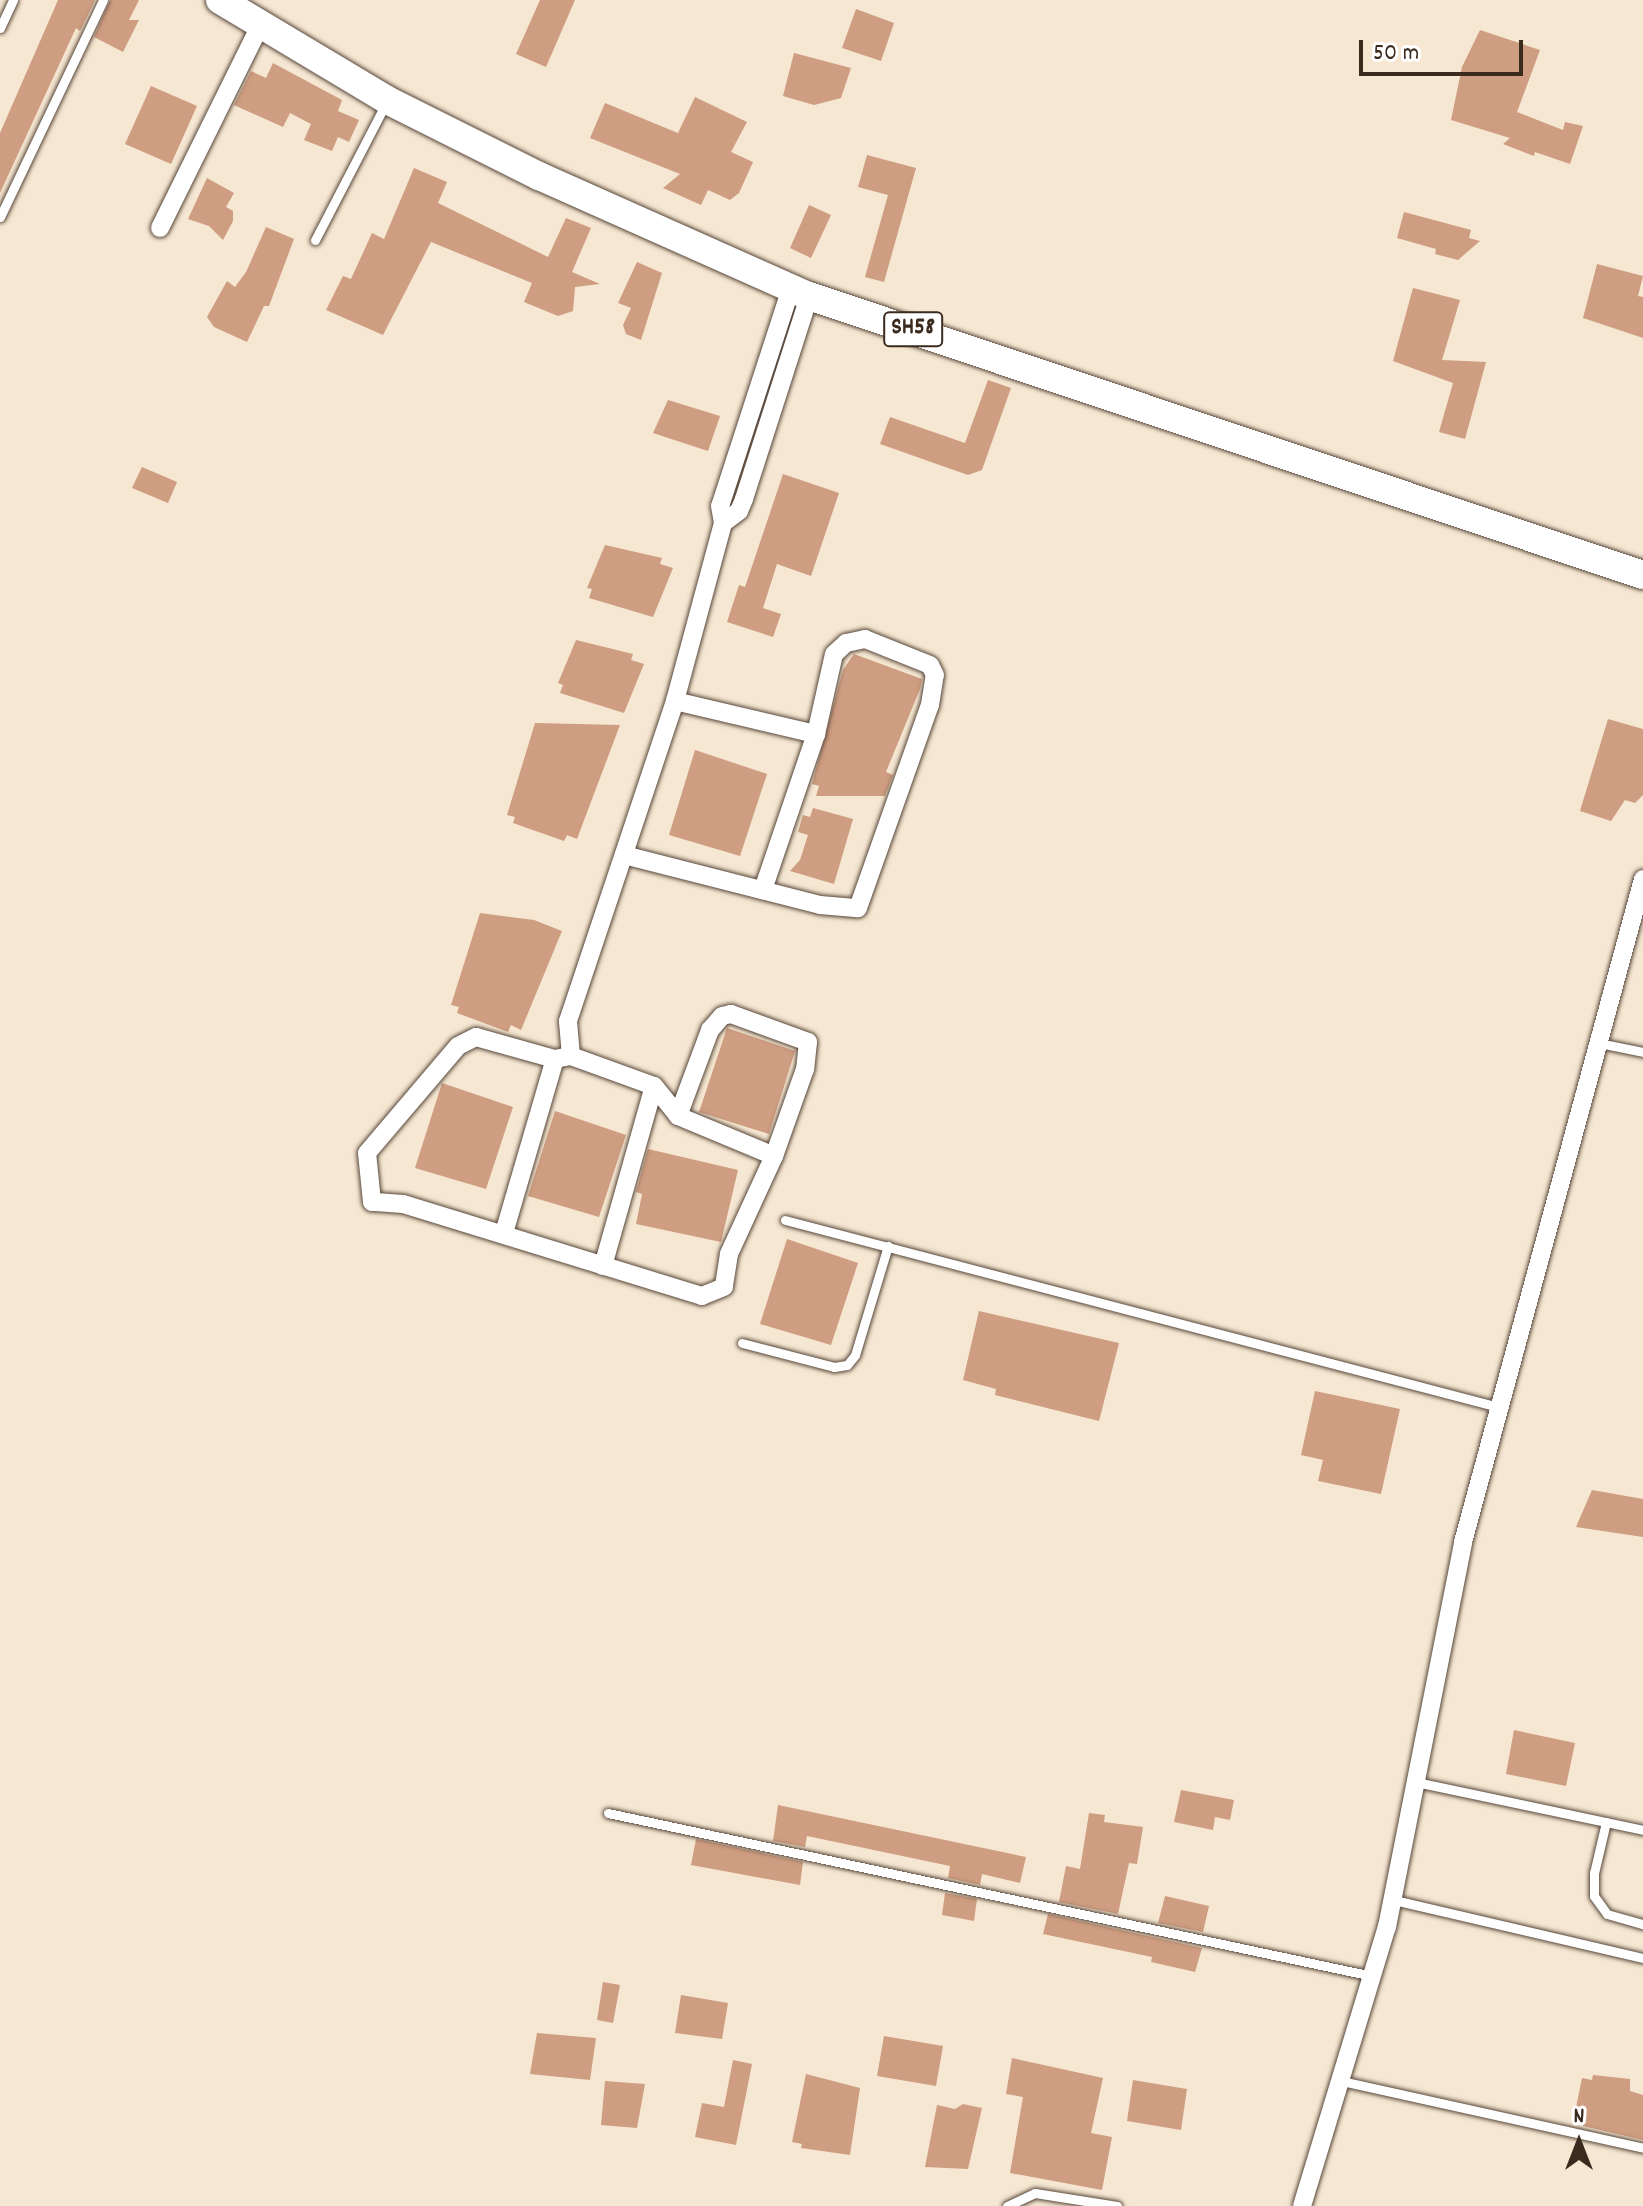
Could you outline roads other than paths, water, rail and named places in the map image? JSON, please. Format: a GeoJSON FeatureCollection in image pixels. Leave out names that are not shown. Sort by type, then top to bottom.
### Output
{"type":"FeatureCollection","features":[{"type":"Feature","properties":{"kind":"main road","name":"SH58"},"geometry":{"type":"LineString","coordinates":[[220,0],[387,100],[552,182],[800,292],[1643,575]]}},
{"type":"Feature","properties":{"kind":"street"},"geometry":{"type":"LineString","coordinates":[[160,228],[260,26]]}},
{"type":"Feature","properties":{"kind":"street"},"geometry":{"type":"LineString","coordinates":[[504,1233],[563,1057],[568,1021],[675,701],[723,523],[720,506],[800,292]]}},
{"type":"Feature","properties":{"kind":"street"},"geometry":{"type":"LineString","coordinates":[[624,855],[763,890],[845,910],[858,908],[932,695],[935,675],[930,665],[865,639],[846,643],[834,654],[816,734],[763,890]]}},
{"type":"Feature","properties":{"kind":"street"},"geometry":{"type":"LineString","coordinates":[[675,701],[816,734]]}},
{"type":"Feature","properties":{"kind":"street"},"geometry":{"type":"LineString","coordinates":[[1302,2206],[1394,1900],[1463,1542],[1502,1408],[1643,879]]}},
{"type":"Feature","properties":{"kind":"street"},"geometry":{"type":"LineString","coordinates":[[678,1116],[710,1030],[722,1016],[731,1014],[802,1037],[810,1051],[774,1156],[729,1254],[724,1287],[702,1296],[403,1204],[372,1202],[367,1153],[465,1041],[476,1037],[563,1057],[654,1086],[678,1116],[774,1156]]}},
{"type":"Feature","properties":{"kind":"street"},"geometry":{"type":"LineString","coordinates":[[603,1266],[654,1086]]}},
{"type":"Feature","properties":{"kind":"lane"},"geometry":{"type":"LineString","coordinates":[[0,28],[13,0]]}},
{"type":"Feature","properties":{"kind":"lane"},"geometry":{"type":"LineString","coordinates":[[0,217],[103,0]]}},
{"type":"Feature","properties":{"kind":"lane"},"geometry":{"type":"LineString","coordinates":[[315,240],[387,100]]}},
{"type":"Feature","properties":{"kind":"lane"},"geometry":{"type":"LineString","coordinates":[[1599,1043],[1643,1052]]}},
{"type":"Feature","properties":{"kind":"lane"},"geometry":{"type":"LineString","coordinates":[[785,1220],[1502,1408]]}},
{"type":"Feature","properties":{"kind":"lane"},"geometry":{"type":"LineString","coordinates":[[742,1343],[834,1367],[847,1365],[855,1355],[888,1246]]}},
{"type":"Feature","properties":{"kind":"lane"},"geometry":{"type":"LineString","coordinates":[[1416,1782],[1643,1830]]}},
{"type":"Feature","properties":{"kind":"lane"},"geometry":{"type":"LineString","coordinates":[[608,1813],[1373,1976]]}},
{"type":"Feature","properties":{"kind":"lane"},"geometry":{"type":"LineString","coordinates":[[1606,1822],[1594,1873],[1594,1896],[1607,1914],[1643,1924]]}},
{"type":"Feature","properties":{"kind":"lane"},"geometry":{"type":"LineString","coordinates":[[1394,1900],[1643,1958]]}},
{"type":"Feature","properties":{"kind":"lane"},"geometry":{"type":"LineString","coordinates":[[1342,2081],[1643,2148]]}},
{"type":"Feature","properties":{"kind":"lane"},"geometry":{"type":"LineString","coordinates":[[1007,2206],[1035,2193],[1117,2206]]}}]}
